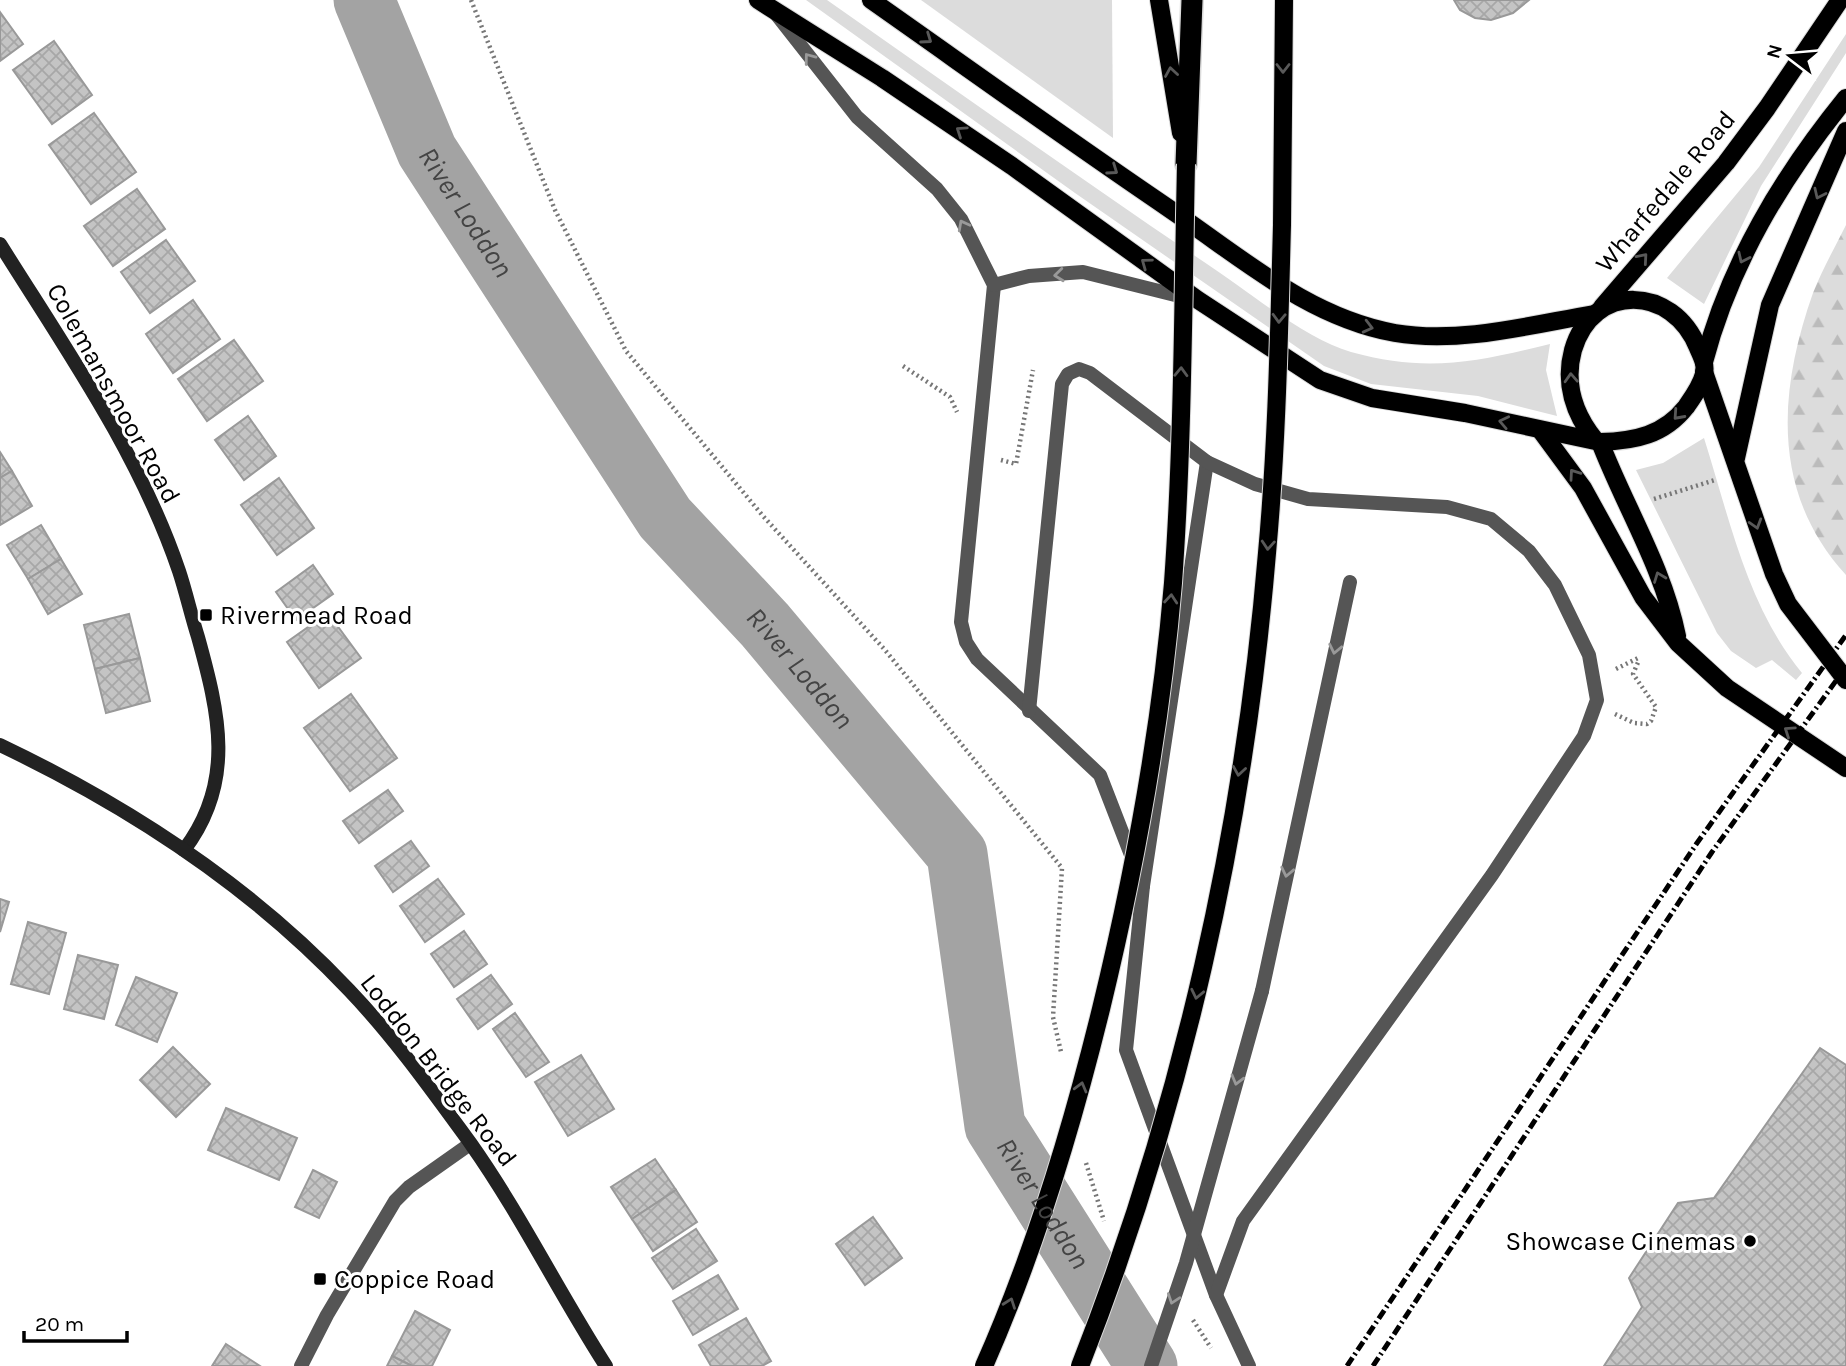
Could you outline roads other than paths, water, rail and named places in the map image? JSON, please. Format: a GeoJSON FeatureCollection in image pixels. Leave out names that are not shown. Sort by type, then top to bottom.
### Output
{"type":"FeatureCollection","features":[{"type":"Feature","properties":{"kind":"highway"},"geometry":{"type":"LineString","coordinates":[[1186,164],[1192,0]]}},
{"type":"Feature","properties":{"kind":"main road"},"geometry":{"type":"LineString","coordinates":[[758,0],[882,78],[1012,166],[1293,365],[1347,391],[1598,441],[1641,438],[1671,423],[1691,399],[1704,367],[1717,315],[1770,205],[1810,143],[1846,98]]}},
{"type":"Feature","properties":{"kind":"main road"},"geometry":{"type":"LineString","coordinates":[[871,0],[1297,296],[1329,314],[1371,328],[1425,335],[1483,331],[1597,312],[1626,300],[1645,300],[1660,305],[1684,323],[1704,367],[1763,544],[1788,604],[1846,680]]}},
{"type":"Feature","properties":{"kind":"main road"},"geometry":{"type":"LineString","coordinates":[[984,1366],[1063,1154],[1116,943],[1145,803],[1164,674],[1173,582],[1186,164],[1159,0]]}},
{"type":"Feature","properties":{"kind":"main road"},"geometry":{"type":"LineString","coordinates":[[1080,1366],[1133,1223],[1175,1083],[1195,1005],[1233,810],[1267,554],[1276,417],[1282,225],[1284,0]]}},
{"type":"Feature","properties":{"kind":"main road","name":"Wharfedale Road"},"geometry":{"type":"LineString","coordinates":[[1597,312],[1726,163],[1768,108],[1840,0]]}},
{"type":"Feature","properties":{"kind":"main road"},"geometry":{"type":"LineString","coordinates":[[1736,458],[1770,305],[1846,131]]}},
{"type":"Feature","properties":{"kind":"main road"},"geometry":{"type":"LineString","coordinates":[[1597,312],[1577,336],[1570,361],[1570,383],[1576,410],[1598,441],[1671,608],[1678,643]]}},
{"type":"Feature","properties":{"kind":"main road"},"geometry":{"type":"LineString","coordinates":[[1541,431],[1583,488],[1643,597],[1678,643],[1727,688],[1846,768]]}},
{"type":"Feature","properties":{"kind":"street"},"geometry":{"type":"LineString","coordinates":[[775,13],[857,117],[937,189],[961,219],[994,285],[961,622],[966,642],[977,659],[1029,711],[1100,775],[1143,886]]}},
{"type":"Feature","properties":{"kind":"street","name":"Colemansmoor Road"},"geometry":{"type":"LineString","coordinates":[[0,244],[133,465],[179,570],[220,729],[216,775],[208,809],[184,850]]}},
{"type":"Feature","properties":{"kind":"street"},"geometry":{"type":"LineString","coordinates":[[994,285],[1029,276],[1083,272],[1198,300]]}},
{"type":"Feature","properties":{"kind":"street"},"geometry":{"type":"LineString","coordinates":[[1029,711],[1062,384],[1068,374],[1079,369],[1090,373],[1207,462],[1255,484],[1307,499],[1447,508],[1491,519],[1529,551],[1555,585],[1574,619],[1589,655],[1597,700],[1584,736],[1492,875],[1242,1221],[1216,1295]]}},
{"type":"Feature","properties":{"kind":"street"},"geometry":{"type":"LineString","coordinates":[[1207,462],[1143,886],[1126,1050],[1216,1295],[1249,1366]]}},
{"type":"Feature","properties":{"kind":"street"},"geometry":{"type":"LineString","coordinates":[[1151,1366],[1186,1263],[1262,991],[1350,582]]}},
{"type":"Feature","properties":{"kind":"street","name":"Loddon Bridge Road"},"geometry":{"type":"LineString","coordinates":[[0,745],[144,821],[273,919],[349,990],[470,1144],[519,1219],[606,1366]]}},
{"type":"Feature","properties":{"kind":"street"},"geometry":{"type":"LineString","coordinates":[[301,1366],[395,1201],[418,1180],[470,1144]]}},
{"type":"Feature","properties":{"kind":"waterway","name":"River Loddon"},"geometry":{"type":"LineString","coordinates":[[364,0],[427,151],[665,518],[765,625],[957,854],[995,1126],[1147,1366]]}},
{"type":"Feature","properties":{"kind":"railway"},"geometry":{"type":"LineString","coordinates":[[1347,1366],[1697,843],[1846,635]]}},
{"type":"Feature","properties":{"kind":"railway"},"geometry":{"type":"LineString","coordinates":[[1373,1366],[1712,852],[1846,667]]}},
{"type":"Feature","properties":{"kind":"place","name":"Rivermead Road"},"geometry":{"type":"Point","coordinates":[206,615]}},
{"type":"Feature","properties":{"kind":"place","name":"Showcase Cinemas"},"geometry":{"type":"Point","coordinates":[1750,1241]}},
{"type":"Feature","properties":{"kind":"place","name":"Coppice Road"},"geometry":{"type":"Point","coordinates":[320,1279]}}]}
